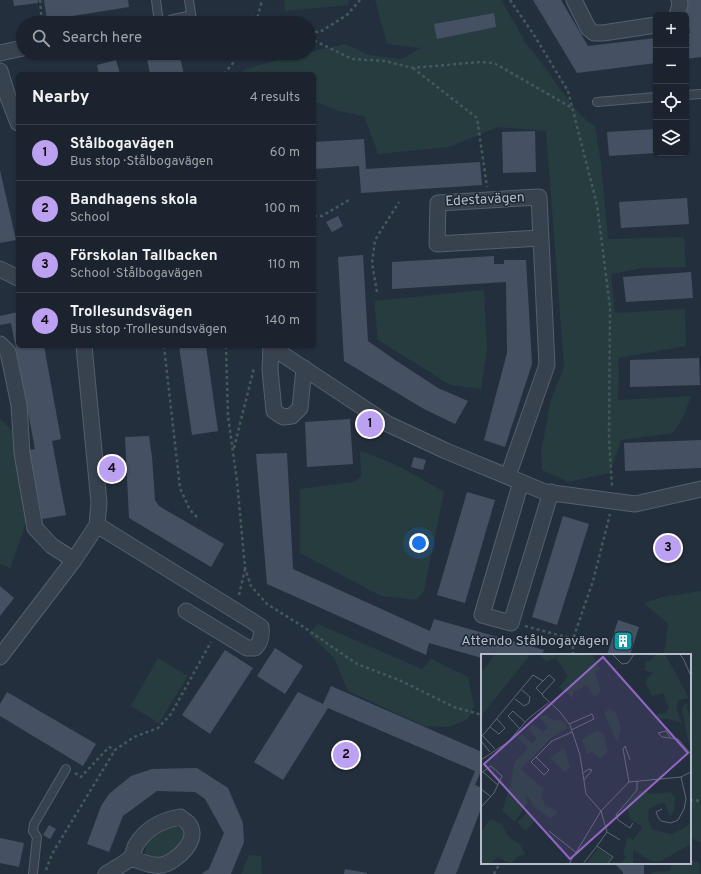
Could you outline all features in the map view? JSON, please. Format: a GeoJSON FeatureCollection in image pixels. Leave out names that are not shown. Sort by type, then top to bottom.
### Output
{"type":"FeatureCollection","features":[{"type":"Feature","properties":{"kind":"street"},"geometry":{"type":"LineString","coordinates":[[574,0],[588,28],[594,33],[653,25]]}},
{"type":"Feature","properties":{"kind":"street"},"geometry":{"type":"LineString","coordinates":[[677,12],[680,4],[679,0]]}},
{"type":"Feature","properties":{"kind":"street"},"geometry":{"type":"LineString","coordinates":[[0,53],[16,50]]}},
{"type":"Feature","properties":{"kind":"street"},"geometry":{"type":"LineString","coordinates":[[0,71],[16,118]]}},
{"type":"Feature","properties":{"kind":"street","name":"Edestavägen"},"geometry":{"type":"LineString","coordinates":[[511,623],[482,616],[514,479],[547,365],[539,197],[438,203],[437,244],[540,238]]}},
{"type":"Feature","properties":{"kind":"street"},"geometry":{"type":"LineString","coordinates":[[0,269],[16,277]]}},
{"type":"Feature","properties":{"kind":"street"},"geometry":{"type":"LineString","coordinates":[[0,344],[8,352],[19,405],[22,453],[35,528],[52,546],[74,560]]}},
{"type":"Feature","properties":{"kind":"street"},"geometry":{"type":"LineString","coordinates":[[0,657],[74,560],[97,525],[98,503],[84,348]]}},
{"type":"Feature","properties":{"kind":"street"},"geometry":{"type":"LineString","coordinates":[[270,348],[270,370],[274,412],[283,417],[292,416],[300,408],[304,368]]}},
{"type":"Feature","properties":{"kind":"street"},"geometry":{"type":"LineString","coordinates":[[273,348],[388,424],[446,451],[545,492],[635,504],[701,489]]}},
{"type":"Feature","properties":{"kind":"street"},"geometry":{"type":"LineString","coordinates":[[511,623],[551,492]]}},
{"type":"Feature","properties":{"kind":"street"},"geometry":{"type":"LineString","coordinates":[[97,525],[261,628],[262,635],[259,643],[255,648],[247,648],[186,611]]}},
{"type":"Feature","properties":{"kind":"street"},"geometry":{"type":"LineString","coordinates":[[106,874],[131,858]]}},
{"type":"Feature","properties":{"kind":"lane"},"geometry":{"type":"LineString","coordinates":[[156,0],[158,16]]}},
{"type":"Feature","properties":{"kind":"lane"},"geometry":{"type":"LineString","coordinates":[[189,0],[190,16]]}},
{"type":"Feature","properties":{"kind":"lane"},"geometry":{"type":"LineString","coordinates":[[689,95],[701,94]]}},
{"type":"Feature","properties":{"kind":"lane"},"geometry":{"type":"LineString","coordinates":[[597,102],[653,97]]}},
{"type":"Feature","properties":{"kind":"lane"},"geometry":{"type":"LineString","coordinates":[[32,874],[37,837],[33,831],[34,824],[66,769]]}},
{"type":"Feature","properties":{"kind":"path"},"geometry":{"type":"LineString","coordinates":[[40,0],[41,16]]}},
{"type":"Feature","properties":{"kind":"path"},"geometry":{"type":"LineString","coordinates":[[259,16],[262,0]]}},
{"type":"Feature","properties":{"kind":"path"},"geometry":{"type":"LineString","coordinates":[[316,32],[320,32],[347,15],[360,0]]}},
{"type":"Feature","properties":{"kind":"path"},"geometry":{"type":"LineString","coordinates":[[510,0],[534,35],[568,91],[597,205],[610,307],[609,439],[613,501],[594,581],[573,639],[573,654]]}},
{"type":"Feature","properties":{"kind":"path"},"geometry":{"type":"LineString","coordinates":[[316,41],[352,59],[385,61],[413,68],[479,62],[494,63],[572,109]]}},
{"type":"Feature","properties":{"kind":"path"},"geometry":{"type":"LineString","coordinates":[[226,72],[235,60]]}},
{"type":"Feature","properties":{"kind":"path"},"geometry":{"type":"LineString","coordinates":[[413,68],[478,118],[489,199]]}},
{"type":"Feature","properties":{"kind":"path"},"geometry":{"type":"LineString","coordinates":[[316,216],[322,216],[349,200]]}},
{"type":"Feature","properties":{"kind":"path"},"geometry":{"type":"LineString","coordinates":[[377,292],[372,263],[375,240],[399,202]]}},
{"type":"Feature","properties":{"kind":"path"},"geometry":{"type":"LineString","coordinates":[[164,348],[180,488],[190,510],[198,518]]}},
{"type":"Feature","properties":{"kind":"path"},"geometry":{"type":"LineString","coordinates":[[226,348],[228,416],[245,568],[251,586],[267,604],[357,664],[399,680],[454,707],[481,715]]}},
{"type":"Feature","properties":{"kind":"path"},"geometry":{"type":"LineString","coordinates":[[233,450],[256,361]]}},
{"type":"Feature","properties":{"kind":"path"},"geometry":{"type":"LineString","coordinates":[[232,609],[240,593],[245,568]]}},
{"type":"Feature","properties":{"kind":"path"},"geometry":{"type":"LineString","coordinates":[[511,623],[573,639]]}},
{"type":"Feature","properties":{"kind":"path"},"geometry":{"type":"LineString","coordinates":[[46,874],[46,869],[52,854],[115,750],[134,737],[158,728],[171,714],[218,630]]}},
{"type":"Feature","properties":{"kind":"path"},"geometry":{"type":"LineString","coordinates":[[66,769],[81,777],[109,747],[115,750]]}},
{"type":"Feature","properties":{"kind":"path"},"geometry":{"type":"LineString","coordinates":[[691,800],[701,801]]}},
{"type":"Feature","properties":{"kind":"path"},"geometry":{"type":"LineString","coordinates":[[494,874],[499,864]]}},
{"type":"Feature","properties":{"kind":"green space"},"geometry":{"type":"Polygon","coordinates":[[[284,0],[348,0],[349,5],[285,11],[284,0]]]}},
{"type":"Feature","properties":{"kind":"green space"},"geometry":{"type":"Polygon","coordinates":[[[375,0],[501,0],[524,39],[522,39],[572,105],[583,118],[595,126],[601,163],[608,239],[684,237],[686,267],[643,268],[611,274],[615,313],[685,309],[686,346],[618,358],[618,400],[691,396],[684,416],[673,433],[621,440],[610,473],[568,482],[542,470],[541,452],[551,399],[564,367],[546,131],[498,127],[449,147],[378,154],[364,116],[338,111],[316,102],[316,72],[242,72],[243,70],[278,60],[316,60],[316,51],[345,44],[369,55],[401,59],[421,48],[387,44],[375,0]]]}},
{"type":"Feature","properties":{"kind":"green space"},"geometry":{"type":"Polygon","coordinates":[[[484,290],[487,349],[481,389],[450,385],[378,340],[374,301],[484,290]]]}},
{"type":"Feature","properties":{"kind":"green space"},"geometry":{"type":"Polygon","coordinates":[[[0,419],[12,430],[26,486],[25,526],[10,568],[0,564],[0,419]]]}},
{"type":"Feature","properties":{"kind":"green space"},"geometry":{"type":"Polygon","coordinates":[[[360,451],[403,469],[444,492],[424,591],[416,600],[381,596],[300,553],[300,489],[354,482],[361,477],[360,451]]]}},
{"type":"Feature","properties":{"kind":"green space"},"geometry":{"type":"Polygon","coordinates":[[[701,591],[701,843],[691,838],[691,654],[663,654],[668,624],[644,603],[663,597],[701,591]]]}},
{"type":"Feature","properties":{"kind":"green space"},"geometry":{"type":"Polygon","coordinates":[[[318,624],[422,669],[431,659],[468,677],[474,706],[468,719],[449,727],[424,726],[348,691],[334,658],[309,634],[318,624]]]}},
{"type":"Feature","properties":{"kind":"green space"},"geometry":{"type":"Polygon","coordinates":[[[158,658],[188,676],[159,723],[131,706],[158,658]]]}},
{"type":"Feature","properties":{"kind":"green space"},"geometry":{"type":"Polygon","coordinates":[[[174,825],[187,830],[188,835],[176,854],[151,860],[145,853],[148,841],[158,831],[174,825]]]}},
{"type":"Feature","properties":{"kind":"green space"},"geometry":{"type":"Polygon","coordinates":[[[249,855],[261,856],[262,874],[241,874],[249,855]]]}},
{"type":"Feature","properties":{"kind":"green space"},"geometry":{"type":"Polygon","coordinates":[[[691,859],[699,863],[700,874],[652,874],[652,872],[670,871],[672,864],[691,864],[691,859]]]}},
{"type":"Feature","properties":{"kind":"building"},"geometry":{"type":"Polygon","coordinates":[[[13,0],[38,0],[38,3],[14,6],[13,0]]]}},
{"type":"Feature","properties":{"kind":"building"},"geometry":{"type":"Polygon","coordinates":[[[44,0],[128,0],[129,7],[72,16],[46,16],[44,0]]]}},
{"type":"Feature","properties":{"kind":"building"},"geometry":{"type":"Polygon","coordinates":[[[533,0],[561,0],[588,46],[653,38],[653,63],[577,73],[533,0]]]}},
{"type":"Feature","properties":{"kind":"building"},"geometry":{"type":"Polygon","coordinates":[[[685,0],[701,0],[701,57],[689,59],[690,33],[689,12],[687,12],[685,0]]]}},
{"type":"Feature","properties":{"kind":"building"},"geometry":{"type":"Polygon","coordinates":[[[494,13],[496,27],[437,39],[434,24],[494,13]]]}},
{"type":"Feature","properties":{"kind":"building"},"geometry":{"type":"Polygon","coordinates":[[[116,60],[119,72],[99,72],[97,65],[116,60]]]}},
{"type":"Feature","properties":{"kind":"building"},"geometry":{"type":"Polygon","coordinates":[[[147,60],[181,60],[184,72],[150,72],[147,60]]]}},
{"type":"Feature","properties":{"kind":"building"},"geometry":{"type":"Polygon","coordinates":[[[653,129],[653,153],[609,156],[607,132],[653,129]]]}},
{"type":"Feature","properties":{"kind":"building"},"geometry":{"type":"Polygon","coordinates":[[[535,131],[536,172],[503,173],[502,132],[535,131]]]}},
{"type":"Feature","properties":{"kind":"building"},"geometry":{"type":"Polygon","coordinates":[[[364,139],[366,169],[480,162],[482,185],[361,193],[359,166],[316,169],[316,142],[364,139]]]}},
{"type":"Feature","properties":{"kind":"building"},"geometry":{"type":"Polygon","coordinates":[[[0,170],[16,240],[0,243],[0,170]]]}},
{"type":"Feature","properties":{"kind":"building"},"geometry":{"type":"Polygon","coordinates":[[[687,198],[689,224],[621,228],[619,202],[687,198]]]}},
{"type":"Feature","properties":{"kind":"building"},"geometry":{"type":"Polygon","coordinates":[[[338,216],[343,226],[332,232],[326,222],[338,216]]]}},
{"type":"Feature","properties":{"kind":"building"},"geometry":{"type":"Polygon","coordinates":[[[363,255],[368,341],[438,388],[468,401],[455,424],[424,409],[344,361],[338,257],[363,255]]]}},
{"type":"Feature","properties":{"kind":"building"},"geometry":{"type":"Polygon","coordinates":[[[494,256],[494,264],[504,264],[504,260],[526,260],[532,364],[505,447],[484,440],[507,353],[506,282],[392,289],[392,262],[494,256]]]}},
{"type":"Feature","properties":{"kind":"building"},"geometry":{"type":"Polygon","coordinates":[[[691,272],[693,298],[626,302],[623,277],[691,272]]]}},
{"type":"Feature","properties":{"kind":"building"},"geometry":{"type":"Polygon","coordinates":[[[16,312],[16,348],[44,348],[61,439],[52,441],[66,515],[42,519],[29,450],[35,449],[11,323],[0,325],[0,316],[16,312]]]}},
{"type":"Feature","properties":{"kind":"building"},"geometry":{"type":"Polygon","coordinates":[[[179,348],[206,348],[218,431],[192,435],[179,348]]]}},
{"type":"Feature","properties":{"kind":"building"},"geometry":{"type":"Polygon","coordinates":[[[699,358],[700,385],[630,387],[630,360],[699,358]]]}},
{"type":"Feature","properties":{"kind":"building"},"geometry":{"type":"Polygon","coordinates":[[[350,419],[353,464],[307,467],[305,422],[350,419]]]}},
{"type":"Feature","properties":{"kind":"building"},"geometry":{"type":"Polygon","coordinates":[[[149,436],[155,500],[159,506],[224,544],[211,567],[129,518],[125,437],[149,436]]]}},
{"type":"Feature","properties":{"kind":"building"},"geometry":{"type":"Polygon","coordinates":[[[701,440],[701,468],[625,471],[624,443],[701,440]]]}},
{"type":"Feature","properties":{"kind":"building"},"geometry":{"type":"Polygon","coordinates":[[[287,453],[293,569],[430,631],[434,619],[544,650],[542,654],[481,654],[481,658],[429,643],[426,655],[267,584],[256,454],[287,453]]]}},
{"type":"Feature","properties":{"kind":"building"},"geometry":{"type":"Polygon","coordinates":[[[414,457],[426,460],[423,470],[411,467],[414,457]]]}},
{"type":"Feature","properties":{"kind":"building"},"geometry":{"type":"Polygon","coordinates":[[[467,492],[495,500],[465,603],[437,595],[467,492]]]}},
{"type":"Feature","properties":{"kind":"building"},"geometry":{"type":"Polygon","coordinates":[[[563,516],[589,524],[557,625],[532,617],[563,516]]]}},
{"type":"Feature","properties":{"kind":"building"},"geometry":{"type":"Polygon","coordinates":[[[0,586],[14,598],[0,616],[0,586]]]}},
{"type":"Feature","properties":{"kind":"building","name":"Attendo Stålbogavägen"},"geometry":{"type":"Polygon","coordinates":[[[618,620],[639,627],[630,654],[607,654],[618,620]]]}},
{"type":"Feature","properties":{"kind":"building"},"geometry":{"type":"Polygon","coordinates":[[[275,648],[303,666],[285,694],[257,676],[275,648]]]}},
{"type":"Feature","properties":{"kind":"building"},"geometry":{"type":"Polygon","coordinates":[[[225,650],[253,668],[210,734],[182,715],[225,650]]]}},
{"type":"Feature","properties":{"kind":"building"},"geometry":{"type":"Polygon","coordinates":[[[331,686],[481,752],[481,771],[475,785],[481,788],[481,809],[456,874],[434,874],[475,771],[328,708],[283,780],[254,762],[298,692],[323,704],[331,686]]]}},
{"type":"Feature","properties":{"kind":"building"},"geometry":{"type":"Polygon","coordinates":[[[7,692],[96,744],[83,766],[0,716],[0,704],[7,692]]]}},
{"type":"Feature","properties":{"kind":"building"},"geometry":{"type":"Polygon","coordinates":[[[197,768],[228,788],[243,823],[244,842],[231,874],[201,874],[209,869],[224,833],[205,799],[195,792],[157,791],[123,816],[109,852],[87,844],[101,806],[109,794],[131,776],[152,769],[197,768]]]}},
{"type":"Feature","properties":{"kind":"building"},"geometry":{"type":"Polygon","coordinates":[[[49,825],[56,829],[50,839],[43,835],[49,825]]]}},
{"type":"Feature","properties":{"kind":"building"},"geometry":{"type":"Polygon","coordinates":[[[0,838],[24,843],[19,867],[0,863],[0,838]]]}},
{"type":"Feature","properties":{"kind":"building"},"geometry":{"type":"Polygon","coordinates":[[[615,864],[644,864],[644,874],[623,874],[623,872],[615,864]]]}},
{"type":"Feature","properties":{"kind":"building"},"geometry":{"type":"Polygon","coordinates":[[[644,864],[666,864],[666,865],[644,864]]]}},
{"type":"Feature","properties":{"kind":"building"},"geometry":{"type":"Polygon","coordinates":[[[345,869],[367,873],[367,874],[344,874],[345,869]]]}},
{"type":"Feature","properties":{"kind":"place","name":"Stålbogavägen"},"geometry":{"type":"Point","coordinates":[370,424]}},
{"type":"Feature","properties":{"kind":"place","name":"Trollesundsvägen"},"geometry":{"type":"Point","coordinates":[112,469]}},
{"type":"Feature","properties":{"kind":"place","name":"Förskolan Tallbacken"},"geometry":{"type":"Point","coordinates":[668,548]}},
{"type":"Feature","properties":{"kind":"place","name":"Attendo Stålbogavägen"},"geometry":{"type":"Point","coordinates":[623,641]}},
{"type":"Feature","properties":{"kind":"place","name":"Bandhagens skola"},"geometry":{"type":"Point","coordinates":[346,755]}}]}
